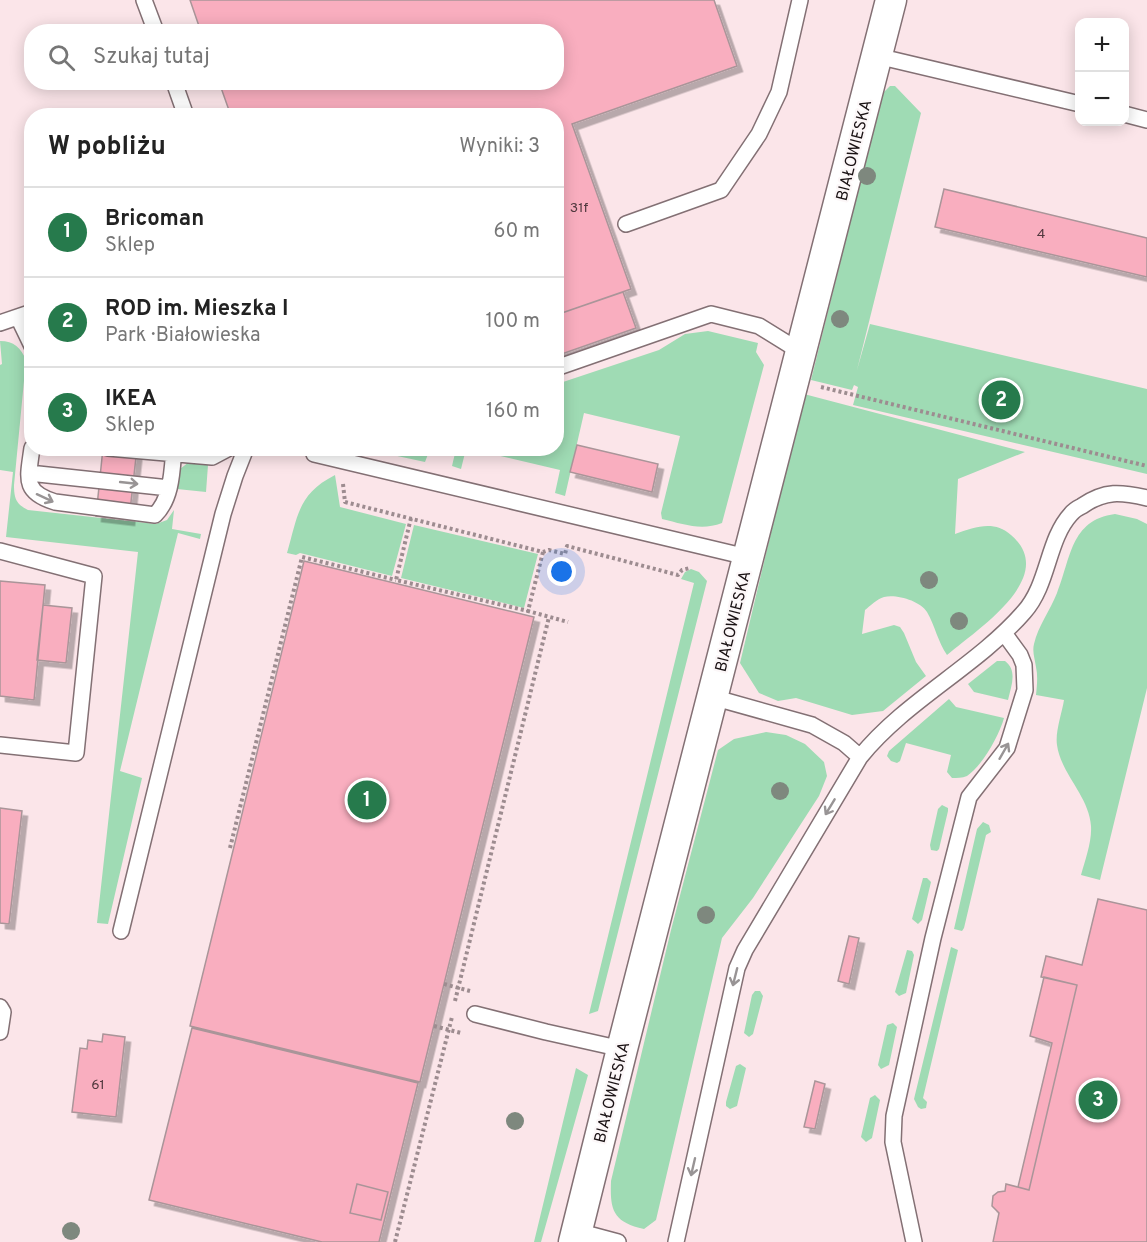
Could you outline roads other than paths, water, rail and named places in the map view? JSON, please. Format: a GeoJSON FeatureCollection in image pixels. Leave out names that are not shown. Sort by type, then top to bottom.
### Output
{"type":"FeatureCollection","features":[{"type":"Feature","properties":{"kind":"street","name":"BIAŁOWIESKA"},"geometry":{"type":"LineString","coordinates":[[576,1236],[747,557],[891,0]]}},
{"type":"Feature","properties":{"kind":"lane"},"geometry":{"type":"LineString","coordinates":[[144,0],[153,24]]}},
{"type":"Feature","properties":{"kind":"lane"},"geometry":{"type":"LineString","coordinates":[[626,224],[722,190],[759,134],[779,92],[800,0]]}},
{"type":"Feature","properties":{"kind":"lane"},"geometry":{"type":"LineString","coordinates":[[877,56],[1075,103]]}},
{"type":"Feature","properties":{"kind":"lane"},"geometry":{"type":"LineString","coordinates":[[177,90],[183,108]]}},
{"type":"Feature","properties":{"kind":"lane"},"geometry":{"type":"LineString","coordinates":[[1129,115],[1147,120]]}},
{"type":"Feature","properties":{"kind":"lane"},"geometry":{"type":"LineString","coordinates":[[564,365],[711,314],[759,326],[801,352]]}},
{"type":"Feature","properties":{"kind":"lane"},"geometry":{"type":"LineString","coordinates":[[0,323],[24,315]]}},
{"type":"Feature","properties":{"kind":"lane"},"geometry":{"type":"LineString","coordinates":[[31,456],[29,473],[31,489],[41,498],[155,515],[162,508],[170,488],[174,456]]}},
{"type":"Feature","properties":{"kind":"lane"},"geometry":{"type":"LineString","coordinates":[[121,931],[224,514],[243,456]]}},
{"type":"Feature","properties":{"kind":"lane"},"geometry":{"type":"LineString","coordinates":[[326,456],[747,557]]}},
{"type":"Feature","properties":{"kind":"lane"},"geometry":{"type":"LineString","coordinates":[[29,473],[170,488]]}},
{"type":"Feature","properties":{"kind":"lane"},"geometry":{"type":"LineString","coordinates":[[676,1242],[737,968],[745,950],[860,757],[882,733],[1004,633],[1027,610],[1043,581],[1059,532],[1071,513],[1096,496],[1115,493],[1147,498]]}},
{"type":"Feature","properties":{"kind":"lane"},"geometry":{"type":"LineString","coordinates":[[0,551],[94,576],[76,753],[0,745]]}},
{"type":"Feature","properties":{"kind":"lane"},"geometry":{"type":"LineString","coordinates":[[914,1242],[893,1142],[894,1116],[933,938],[969,797],[1007,748],[1025,690],[1024,665],[1020,655],[1004,633]]}},
{"type":"Feature","properties":{"kind":"lane"},"geometry":{"type":"LineString","coordinates":[[712,697],[812,725],[843,743],[860,757]]}},
{"type":"Feature","properties":{"kind":"lane"},"geometry":{"type":"LineString","coordinates":[[0,1007],[3,1012],[0,1032]]}},
{"type":"Feature","properties":{"kind":"lane"},"geometry":{"type":"LineString","coordinates":[[475,1014],[622,1048]]}},
{"type":"Feature","properties":{"kind":"lane"},"geometry":{"type":"LineString","coordinates":[[576,1236],[618,1242]]}},
{"type":"Feature","properties":{"kind":"place","name":"ROD im. Mieszka I"},"geometry":{"type":"Point","coordinates":[1001,400]}},
{"type":"Feature","properties":{"kind":"place","name":"Bricoman"},"geometry":{"type":"Point","coordinates":[367,800]}},
{"type":"Feature","properties":{"kind":"place","name":"IKEA"},"geometry":{"type":"Point","coordinates":[1098,1100]}}]}
